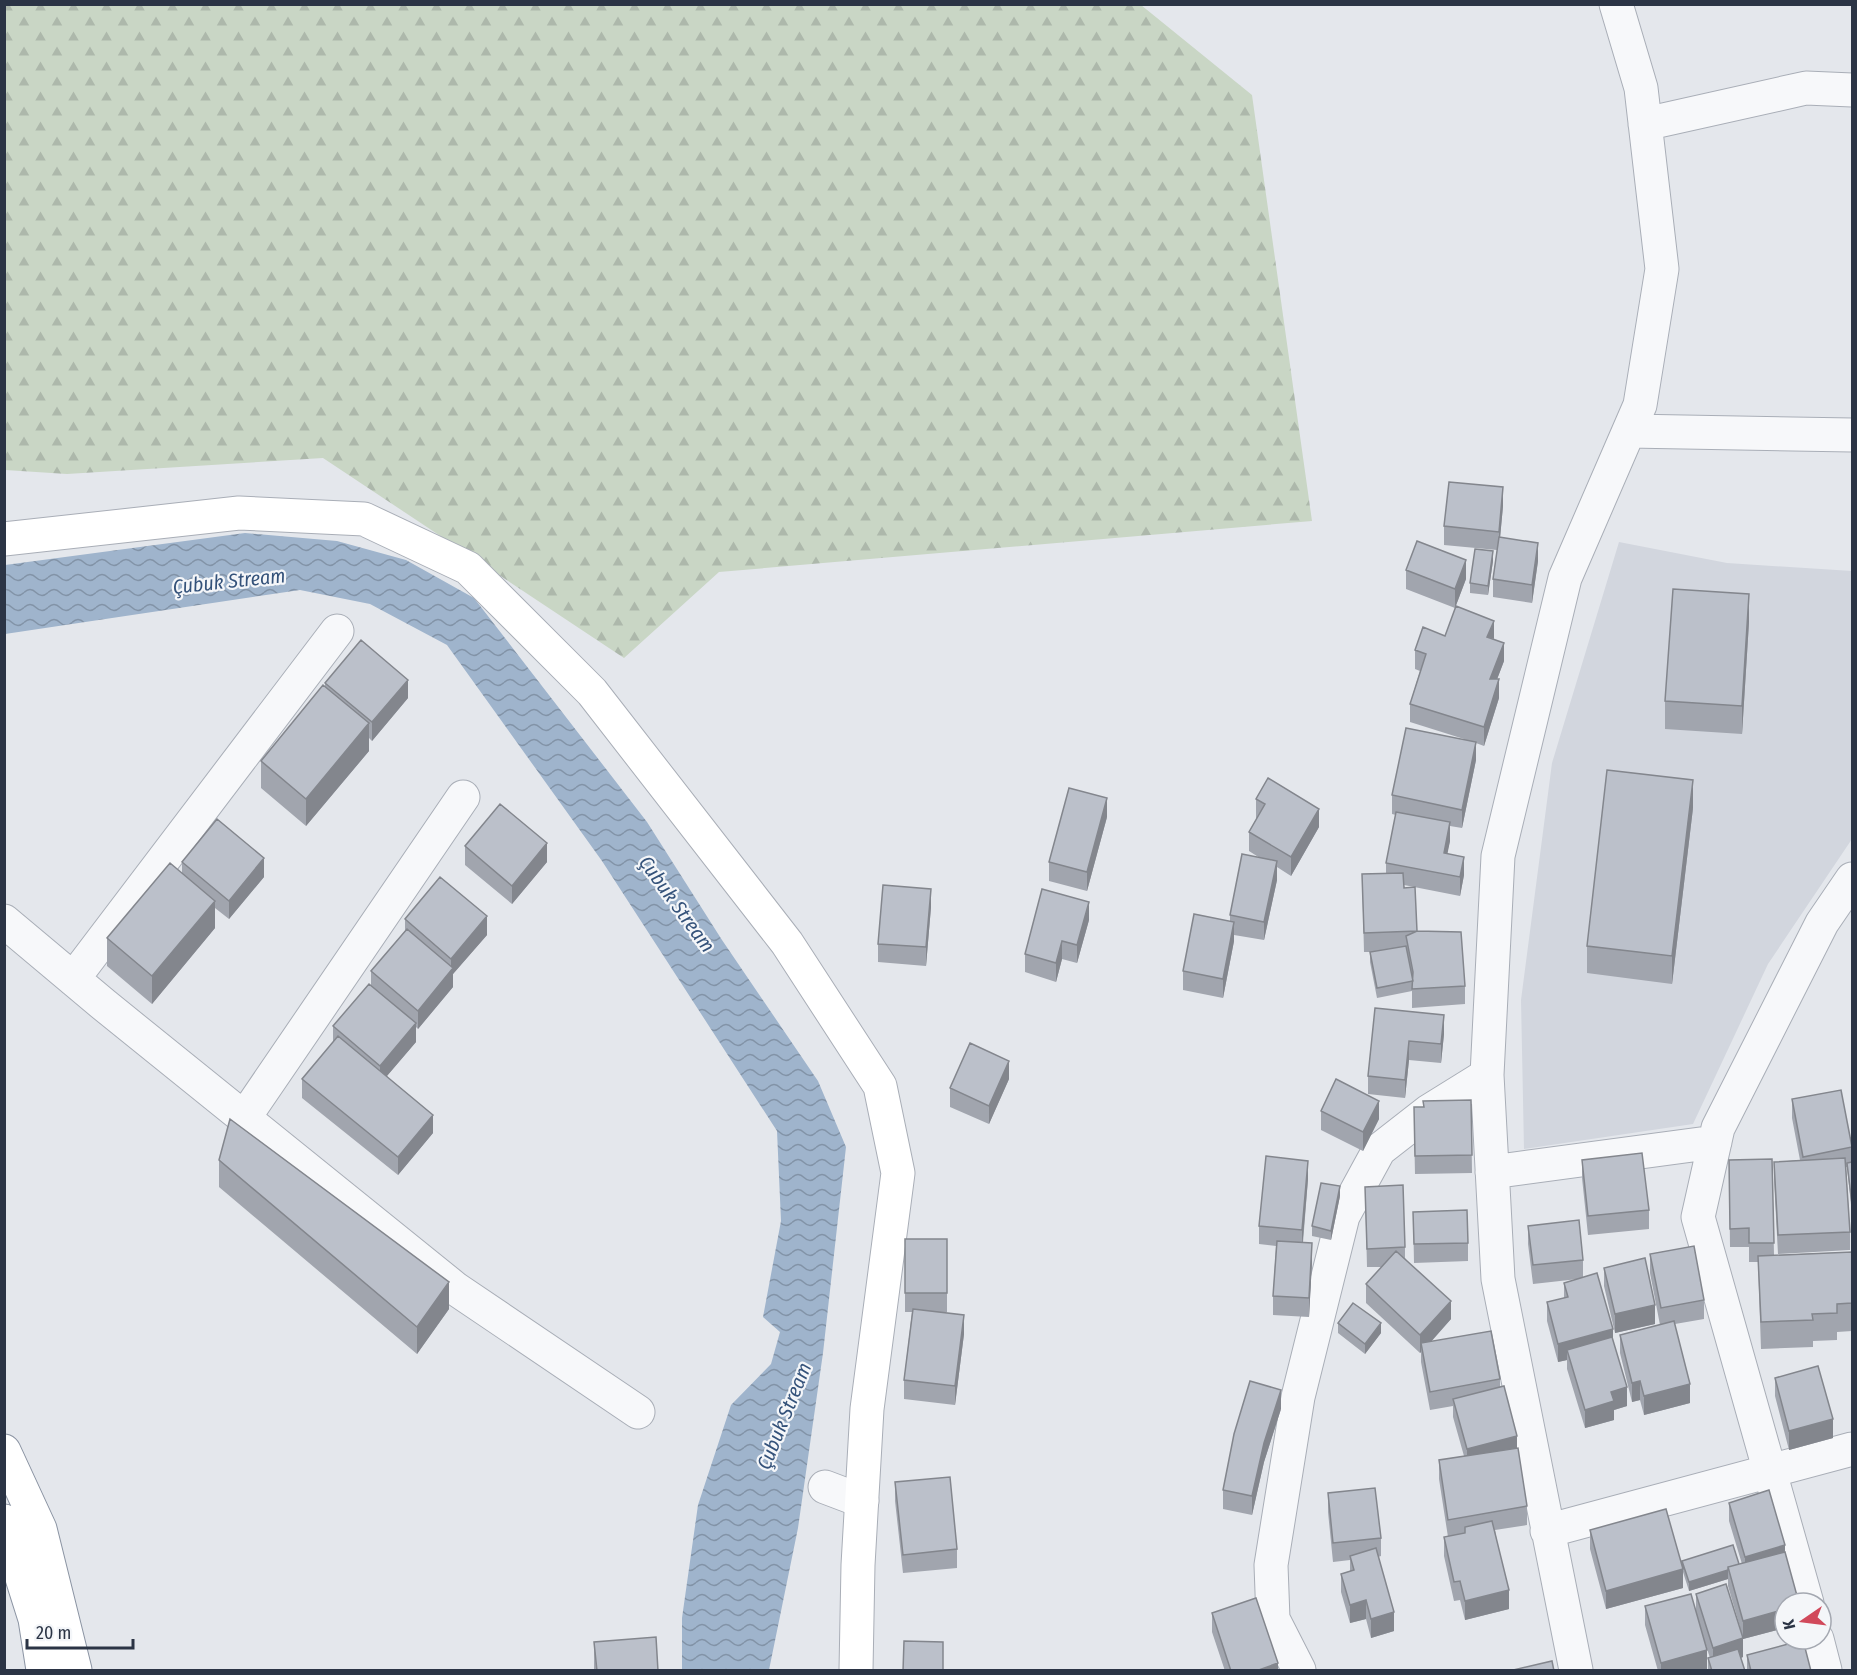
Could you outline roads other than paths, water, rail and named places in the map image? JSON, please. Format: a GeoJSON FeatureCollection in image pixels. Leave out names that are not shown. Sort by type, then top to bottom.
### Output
{"type":"FeatureCollection","features":[{"type":"Feature","properties":{"kind":"main road"},"geometry":{"type":"LineString","coordinates":[[4,539],[239,513],[364,519],[468,568],[592,692],[787,943],[880,1086],[898,1173],[867,1409],[858,1565],[856,1671]]}},
{"type":"Feature","properties":{"kind":"main road"},"geometry":{"type":"LineString","coordinates":[[4,1451],[40,1529],[75,1671]]}},
{"type":"Feature","properties":{"kind":"main road"},"geometry":{"type":"LineString","coordinates":[[4,1521],[35,1619],[43,1671]]}},
{"type":"Feature","properties":{"kind":"street"},"geometry":{"type":"LineString","coordinates":[[1576,1671],[1498,1279],[1487,1075],[1498,856],[1564,578],[1640,405],[1662,269],[1641,88],[1616,4]]}},
{"type":"Feature","properties":{"kind":"street"},"geometry":{"type":"LineString","coordinates":[[1645,124],[1806,88],[1852,90]]}},
{"type":"Feature","properties":{"kind":"street"},"geometry":{"type":"LineString","coordinates":[[1629,431],[1852,435]]}},
{"type":"Feature","properties":{"kind":"street"},"geometry":{"type":"LineString","coordinates":[[73,979],[337,631]]}},
{"type":"Feature","properties":{"kind":"street"},"geometry":{"type":"LineString","coordinates":[[244,1118],[463,797]]}},
{"type":"Feature","properties":{"kind":"street"},"geometry":{"type":"LineString","coordinates":[[1804,1591],[1698,1217],[1718,1128],[1822,923],[1852,879]]}},
{"type":"Feature","properties":{"kind":"street"},"geometry":{"type":"LineString","coordinates":[[4,921],[456,1289],[638,1412]]}},
{"type":"Feature","properties":{"kind":"street"},"geometry":{"type":"LineString","coordinates":[[1299,1671],[1273,1619],[1271,1565],[1298,1397],[1343,1216],[1379,1150],[1429,1111],[1487,1075]]}},
{"type":"Feature","properties":{"kind":"street"},"geometry":{"type":"LineString","coordinates":[[1492,1172],[1715,1142]]}},
{"type":"Feature","properties":{"kind":"street"},"geometry":{"type":"LineString","coordinates":[[1547,1531],[1852,1449]]}},
{"type":"Feature","properties":{"kind":"street"},"geometry":{"type":"LineString","coordinates":[[825,1487],[862,1501]]}},
{"type":"Feature","properties":{"kind":"street"},"geometry":{"type":"LineString","coordinates":[[1820,1651],[1825,1671]]}},
{"type":"Feature","properties":{"kind":"water","name":"Çubuk Stream"},"geometry":{"type":"Polygon","coordinates":[[[245,533],[337,541],[406,560],[474,598],[647,822],[722,940],[818,1081],[846,1147],[823,1353],[798,1528],[769,1670],[682,1670],[682,1618],[698,1505],[731,1405],[771,1364],[780,1332],[763,1317],[781,1221],[777,1131],[602,861],[447,645],[370,604],[300,590],[5,634],[5,565],[245,533]]]}}]}
